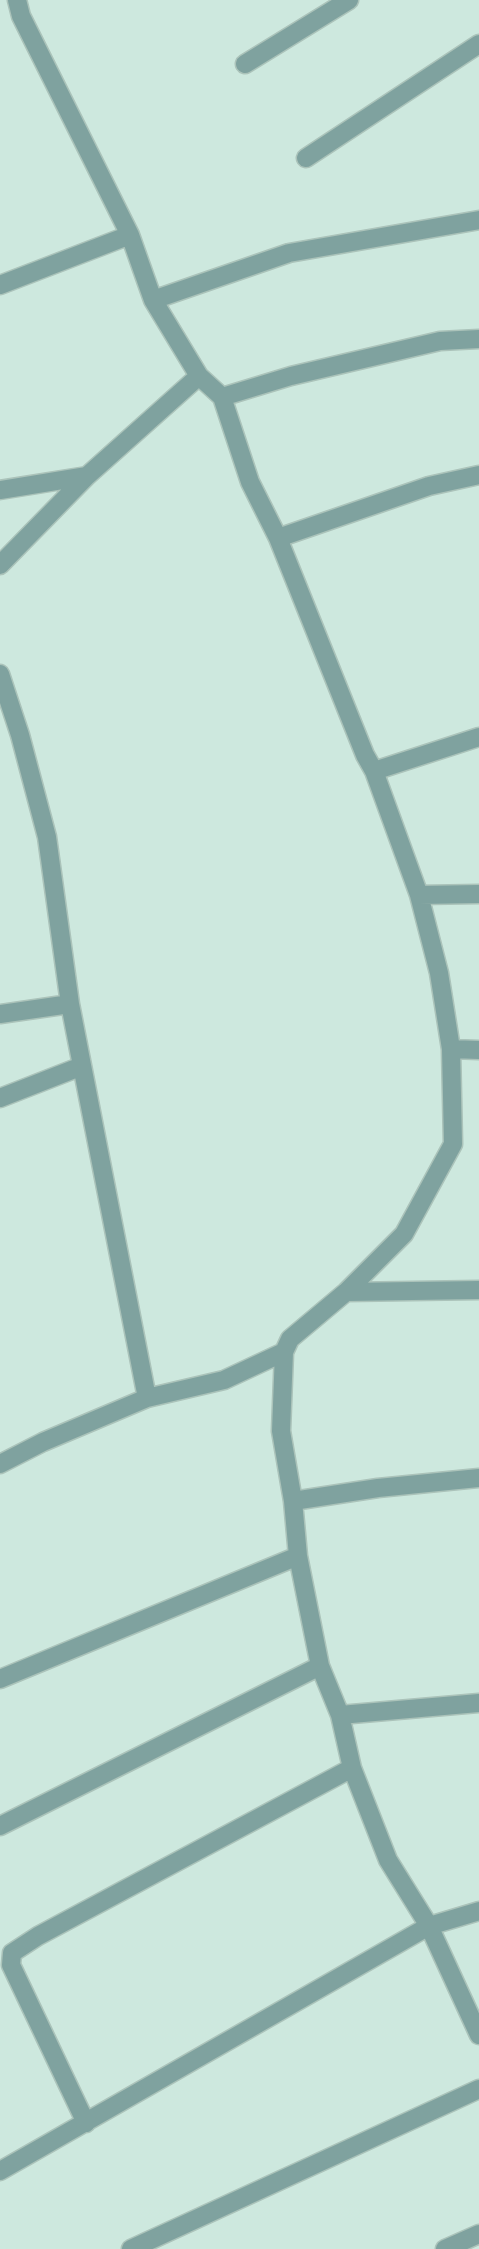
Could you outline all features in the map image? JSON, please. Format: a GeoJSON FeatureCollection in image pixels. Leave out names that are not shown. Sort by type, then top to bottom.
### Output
{"type":"FeatureCollection","features":[{"type":"Feature","properties":{"kind":"street"},"geometry":{"type":"LineString","coordinates":[[17,0],[21,16],[130,235],[153,300],[199,376],[222,397],[250,482],[278,538],[365,755],[374,771],[418,895],[439,973],[451,1049],[453,1144],[404,1234],[346,1292],[290,1339],[284,1352],[281,1431],[293,1502],[298,1556],[320,1665],[340,1715],[352,1768],[388,1860],[429,1926],[479,2035]]}},
{"type":"Feature","properties":{"kind":"street"},"geometry":{"type":"LineString","coordinates":[[245,64],[349,0]]}},
{"type":"Feature","properties":{"kind":"street"},"geometry":{"type":"LineString","coordinates":[[306,158],[479,44]]}},
{"type":"Feature","properties":{"kind":"street"},"geometry":{"type":"LineString","coordinates":[[153,300],[289,253],[479,220]]}},
{"type":"Feature","properties":{"kind":"street"},"geometry":{"type":"LineString","coordinates":[[0,285],[130,235]]}},
{"type":"Feature","properties":{"kind":"street"},"geometry":{"type":"LineString","coordinates":[[222,397],[291,376],[429,344],[467,338],[479,339]]}},
{"type":"Feature","properties":{"kind":"street"},"geometry":{"type":"LineString","coordinates":[[0,565],[87,476],[199,376]]}},
{"type":"Feature","properties":{"kind":"street"},"geometry":{"type":"LineString","coordinates":[[278,538],[429,486],[479,475]]}},
{"type":"Feature","properties":{"kind":"street"},"geometry":{"type":"LineString","coordinates":[[0,490],[87,476]]}},
{"type":"Feature","properties":{"kind":"street"},"geometry":{"type":"LineString","coordinates":[[0,674],[20,735],[47,837],[70,1004],[147,1398]]}},
{"type":"Feature","properties":{"kind":"street"},"geometry":{"type":"LineString","coordinates":[[374,771],[479,737]]}},
{"type":"Feature","properties":{"kind":"street"},"geometry":{"type":"LineString","coordinates":[[418,895],[479,894]]}},
{"type":"Feature","properties":{"kind":"street"},"geometry":{"type":"LineString","coordinates":[[0,1014],[70,1004]]}},
{"type":"Feature","properties":{"kind":"street"},"geometry":{"type":"LineString","coordinates":[[451,1049],[479,1050]]}},
{"type":"Feature","properties":{"kind":"street"},"geometry":{"type":"LineString","coordinates":[[0,1098],[82,1066]]}},
{"type":"Feature","properties":{"kind":"street"},"geometry":{"type":"LineString","coordinates":[[346,1292],[479,1290]]}},
{"type":"Feature","properties":{"kind":"street"},"geometry":{"type":"LineString","coordinates":[[0,1464],[43,1442],[147,1398],[224,1380],[284,1352]]}},
{"type":"Feature","properties":{"kind":"street"},"geometry":{"type":"LineString","coordinates":[[293,1502],[378,1488],[479,1478]]}},
{"type":"Feature","properties":{"kind":"street"},"geometry":{"type":"LineString","coordinates":[[0,1679],[298,1556]]}},
{"type":"Feature","properties":{"kind":"street"},"geometry":{"type":"LineString","coordinates":[[0,1826],[320,1665]]}},
{"type":"Feature","properties":{"kind":"street"},"geometry":{"type":"LineString","coordinates":[[340,1715],[479,1703]]}},
{"type":"Feature","properties":{"kind":"street"},"geometry":{"type":"LineString","coordinates":[[86,2123],[11,1965],[12,1953],[38,1936],[352,1768]]}},
{"type":"Feature","properties":{"kind":"street"},"geometry":{"type":"LineString","coordinates":[[0,2171],[429,1926],[479,1911]]}},
{"type":"Feature","properties":{"kind":"street"},"geometry":{"type":"LineString","coordinates":[[131,2249],[479,2089]]}},
{"type":"Feature","properties":{"kind":"street"},"geometry":{"type":"LineString","coordinates":[[445,2249],[479,2234]]}}]}
